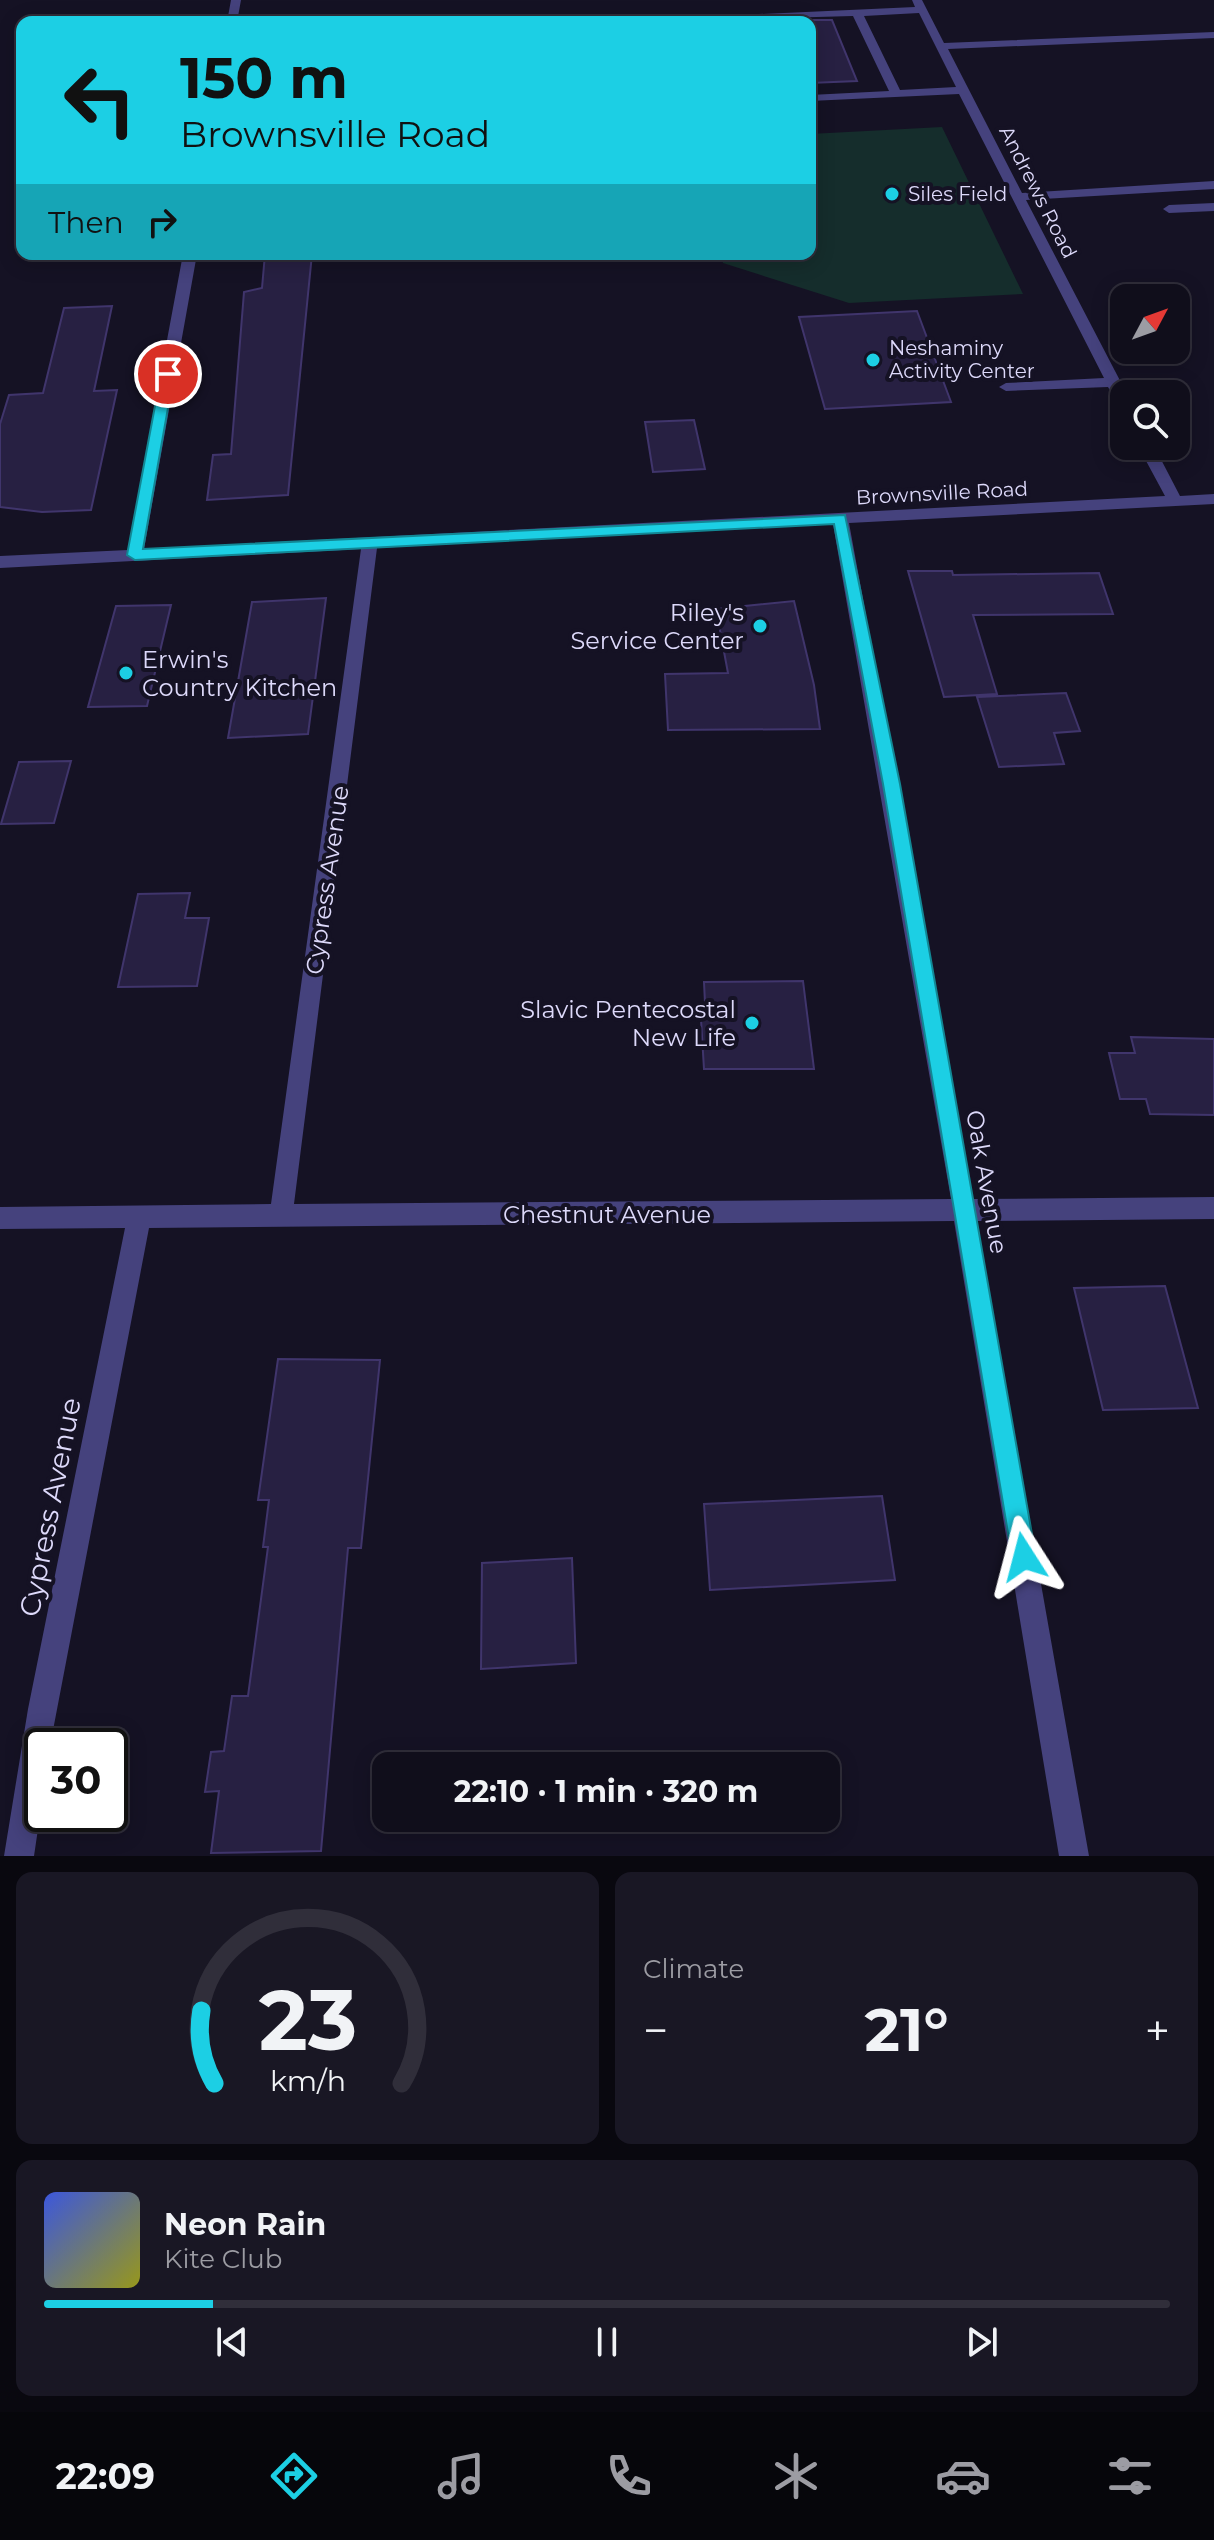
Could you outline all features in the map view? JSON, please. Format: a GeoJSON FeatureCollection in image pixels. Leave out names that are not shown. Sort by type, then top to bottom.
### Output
{"type":"FeatureCollection","features":[{"type":"Feature","properties":{"kind":"street"},"geometry":{"type":"LineString","coordinates":[[780,16],[857,13],[920,5]]}},
{"type":"Feature","properties":{"kind":"street","name":"Andrews Road"},"geometry":{"type":"LineString","coordinates":[[920,5],[1112,380]]}},
{"type":"Feature","properties":{"kind":"street"},"geometry":{"type":"LineString","coordinates":[[857,13],[896,94]]}},
{"type":"Feature","properties":{"kind":"street"},"geometry":{"type":"LineString","coordinates":[[941,46],[1214,35]]}},
{"type":"Feature","properties":{"kind":"street"},"geometry":{"type":"LineString","coordinates":[[816,98],[963,90]]}},
{"type":"Feature","properties":{"kind":"street"},"geometry":{"type":"LineString","coordinates":[[1018,197],[1214,185]]}},
{"type":"Feature","properties":{"kind":"street"},"geometry":{"type":"LineString","coordinates":[[1169,209],[1214,207]]}},
{"type":"Feature","properties":{"kind":"street"},"geometry":{"type":"LineString","coordinates":[[135,555],[189,260]]}},
{"type":"Feature","properties":{"kind":"street"},"geometry":{"type":"LineString","coordinates":[[1006,387],[1110,382]]}},
{"type":"Feature","properties":{"kind":"street"},"geometry":{"type":"LineString","coordinates":[[1153,460],[1175,501]]}},
{"type":"Feature","properties":{"kind":"street","name":"Brownsville Road"},"geometry":{"type":"LineString","coordinates":[[0,562],[1214,499]]}},
{"type":"Feature","properties":{"kind":"street","name":"Oak Avenue"},"geometry":{"type":"LineString","coordinates":[[840,519],[886,754],[966,1211],[1074,1856]]}},
{"type":"Feature","properties":{"kind":"street","name":"Cypress Avenue"},"geometry":{"type":"LineString","coordinates":[[281,1216],[370,543]]}},
{"type":"Feature","properties":{"kind":"street","name":"Chestnut Avenue"},"geometry":{"type":"LineString","coordinates":[[0,1218],[1214,1208]]}},
{"type":"Feature","properties":{"kind":"street","name":"Cypress Avenue"},"geometry":{"type":"LineString","coordinates":[[19,1856],[42,1709],[139,1218]]}},
{"type":"Feature","properties":{"kind":"green space","name":"Siles Field"},"geometry":{"type":"Polygon","coordinates":[[[942,127],[1023,294],[849,303],[723,263],[722,260],[816,260],[816,134],[942,127]]]}},
{"type":"Feature","properties":{"kind":"building"},"geometry":{"type":"Polygon","coordinates":[[[816,20],[832,20],[857,81],[816,83],[816,20]]]}},
{"type":"Feature","properties":{"kind":"building"},"geometry":{"type":"Polygon","coordinates":[[[264,260],[311,260],[288,495],[207,500],[213,455],[231,454],[244,292],[262,288],[264,260]]]}},
{"type":"Feature","properties":{"kind":"building"},"geometry":{"type":"Polygon","coordinates":[[[112,306],[94,391],[117,390],[91,510],[42,512],[0,507],[0,424],[9,395],[43,393],[64,308],[112,306]]]}},
{"type":"Feature","properties":{"kind":"building","name":"Neshaminy Activity Center"},"geometry":{"type":"Polygon","coordinates":[[[917,311],[951,402],[825,409],[799,317],[917,311]]]}},
{"type":"Feature","properties":{"kind":"building"},"geometry":{"type":"Polygon","coordinates":[[[694,420],[705,469],[653,472],[645,422],[694,420]]]}},
{"type":"Feature","properties":{"kind":"building"},"geometry":{"type":"Polygon","coordinates":[[[908,571],[952,571],[953,575],[1099,573],[1113,614],[973,615],[997,694],[944,697],[908,571]]]}},
{"type":"Feature","properties":{"kind":"building"},"geometry":{"type":"Polygon","coordinates":[[[326,598],[308,734],[228,738],[252,602],[326,598]]]}},
{"type":"Feature","properties":{"kind":"building"},"geometry":{"type":"Polygon","coordinates":[[[794,601],[814,685],[820,729],[668,730],[665,674],[728,673],[716,609],[794,601]]]}},
{"type":"Feature","properties":{"kind":"building","name":"Erwin's Country Kitchen"},"geometry":{"type":"Polygon","coordinates":[[[171,605],[147,706],[88,707],[116,606],[171,605]]]}},
{"type":"Feature","properties":{"kind":"building"},"geometry":{"type":"Polygon","coordinates":[[[1066,693],[1080,731],[1054,733],[1064,764],[999,767],[977,697],[1066,693]]]}},
{"type":"Feature","properties":{"kind":"building"},"geometry":{"type":"Polygon","coordinates":[[[71,761],[54,823],[1,824],[19,762],[71,761]]]}},
{"type":"Feature","properties":{"kind":"building"},"geometry":{"type":"Polygon","coordinates":[[[190,893],[185,918],[209,918],[197,986],[118,987],[138,894],[190,893]]]}},
{"type":"Feature","properties":{"kind":"building","name":"Slavic Pentecostal New Life"},"geometry":{"type":"Polygon","coordinates":[[[803,981],[814,1069],[704,1069],[700,1003],[705,1003],[704,982],[803,981]]]}},
{"type":"Feature","properties":{"kind":"building"},"geometry":{"type":"Polygon","coordinates":[[[1131,1037],[1214,1039],[1214,1115],[1150,1114],[1146,1099],[1120,1099],[1109,1053],[1135,1053],[1131,1037]]]}},
{"type":"Feature","properties":{"kind":"building"},"geometry":{"type":"Polygon","coordinates":[[[1165,1286],[1198,1408],[1103,1410],[1074,1288],[1165,1286]]]}},
{"type":"Feature","properties":{"kind":"building"},"geometry":{"type":"Polygon","coordinates":[[[278,1359],[380,1360],[361,1548],[348,1548],[321,1851],[211,1853],[219,1791],[205,1792],[211,1752],[224,1751],[232,1696],[248,1696],[268,1547],[263,1547],[269,1500],[258,1500],[278,1359]]]}},
{"type":"Feature","properties":{"kind":"building"},"geometry":{"type":"Polygon","coordinates":[[[882,1496],[895,1580],[710,1590],[704,1504],[882,1496]]]}},
{"type":"Feature","properties":{"kind":"building"},"geometry":{"type":"Polygon","coordinates":[[[572,1558],[576,1663],[481,1669],[482,1563],[572,1558]]]}},
{"type":"Feature","properties":{"kind":"place","name":"Siles Field"},"geometry":{"type":"Point","coordinates":[892,194]}},
{"type":"Feature","properties":{"kind":"place","name":"Neshaminy Activity Center"},"geometry":{"type":"Point","coordinates":[873,360]}},
{"type":"Feature","properties":{"kind":"place","name":"Riley's Service Center"},"geometry":{"type":"Point","coordinates":[760,626]}},
{"type":"Feature","properties":{"kind":"place","name":"Erwin's Country Kitchen"},"geometry":{"type":"Point","coordinates":[126,673]}},
{"type":"Feature","properties":{"kind":"place","name":"Slavic Pentecostal New Life"},"geometry":{"type":"Point","coordinates":[752,1023]}},
{"type":"Feature","properties":{"kind":"route"},"geometry":{"type":"LineString","coordinates":[[168,374],[135,555],[840,519],[891,784],[1024,1557]]}}]}
